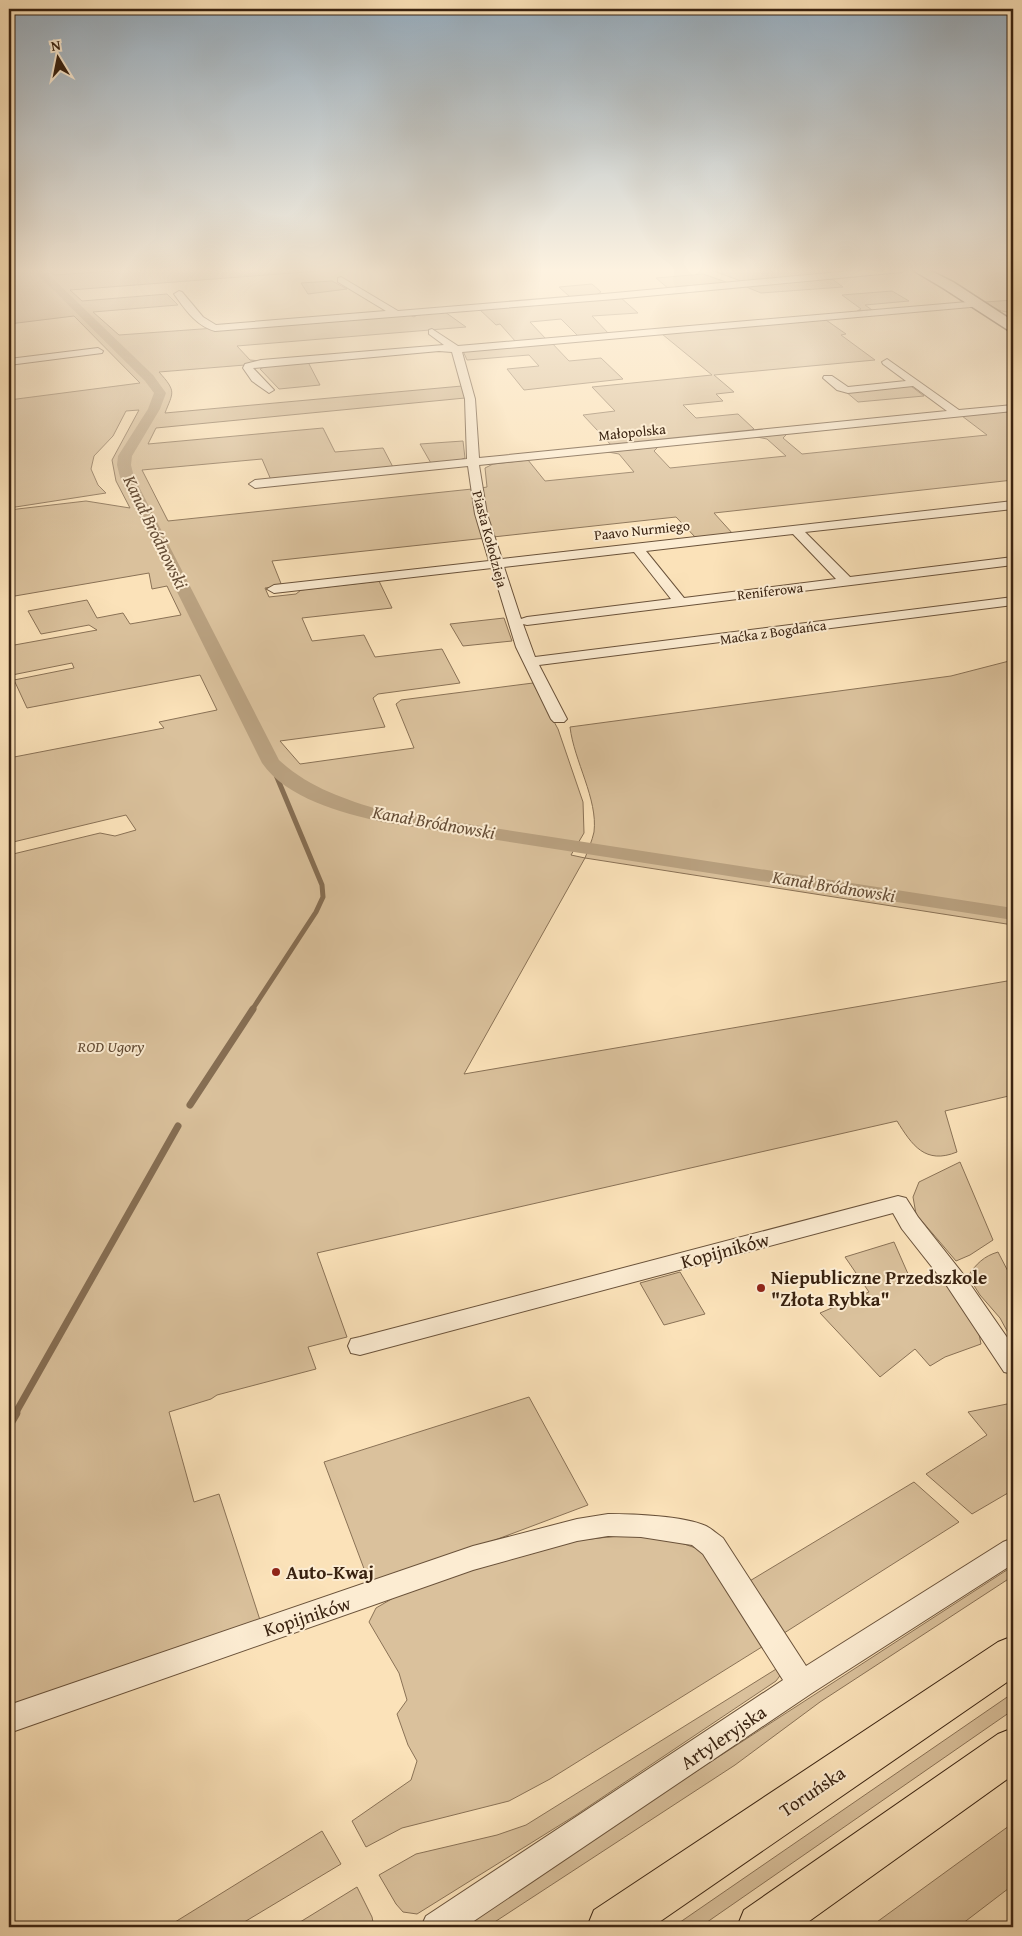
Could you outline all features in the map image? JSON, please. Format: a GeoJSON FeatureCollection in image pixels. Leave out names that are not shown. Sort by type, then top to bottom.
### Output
{"type":"FeatureCollection","features":[{"type":"Feature","properties":{"kind":"highway","name":"Toruńska"},"geometry":{"type":"LineString","coordinates":[[611,1927],[1005,1660]]}},
{"type":"Feature","properties":{"kind":"highway"},"geometry":{"type":"LineString","coordinates":[[761,1927],[1013,1748]]}},
{"type":"Feature","properties":{"kind":"street"},"geometry":{"type":"LineString","coordinates":[[9,362],[30,359]]}},
{"type":"Feature","properties":{"kind":"street"},"geometry":{"type":"LineString","coordinates":[[269,390],[256,379],[248,368],[261,363],[304,359]]}},
{"type":"Feature","properties":{"kind":"street","name":"Piasta Kołodzieja"},"geometry":{"type":"LineString","coordinates":[[459,359],[470,400],[473,463],[481,514],[523,647],[559,719]]}},
{"type":"Feature","properties":{"kind":"street"},"geometry":{"type":"LineString","coordinates":[[887,362],[957,414]]}},
{"type":"Feature","properties":{"kind":"street"},"geometry":{"type":"LineString","coordinates":[[828,378],[841,388],[848,390],[915,383]]}},
{"type":"Feature","properties":{"kind":"street","name":"Małopolska"},"geometry":{"type":"LineString","coordinates":[[255,484],[1013,408]]}},
{"type":"Feature","properties":{"kind":"street","name":"Paavo Nurmiego"},"geometry":{"type":"LineString","coordinates":[[274,589],[1013,505]]}},
{"type":"Feature","properties":{"kind":"street"},"geometry":{"type":"LineString","coordinates":[[795,530],[846,581]]}},
{"type":"Feature","properties":{"kind":"street"},"geometry":{"type":"LineString","coordinates":[[637,547],[680,602]]}},
{"type":"Feature","properties":{"kind":"street","name":"Reniferowa"},"geometry":{"type":"LineString","coordinates":[[527,621],[1013,561]]}},
{"type":"Feature","properties":{"kind":"street","name":"Maćka z Bogdańca"},"geometry":{"type":"LineString","coordinates":[[532,662],[707,641],[1013,600]]}},
{"type":"Feature","properties":{"kind":"street","name":"Kopijników"},"geometry":{"type":"LineString","coordinates":[[360,1346],[898,1204],[910,1223],[955,1280],[1013,1365]]}},
{"type":"Feature","properties":{"kind":"street","name":"Kopijników"},"geometry":{"type":"LineString","coordinates":[[9,1719],[473,1558],[577,1530],[608,1525],[641,1526],[699,1535],[713,1546],[802,1684]]}},
{"type":"Feature","properties":{"kind":"street","name":"Artyleryjska"},"geometry":{"type":"LineString","coordinates":[[436,1927],[802,1684],[1013,1550]]}},
{"type":"Feature","properties":{"kind":"green space","name":"ROD Ugory"},"geometry":{"type":"Polygon","coordinates":[[[117,359],[249,359],[260,361],[245,365],[159,372],[169,384],[172,392],[165,413],[462,386],[465,398],[156,428],[148,444],[323,428],[335,452],[383,448],[394,469],[271,480],[262,459],[142,470],[168,521],[472,489],[486,538],[272,561],[282,586],[265,588],[269,597],[296,594],[301,590],[379,581],[392,608],[302,618],[312,641],[364,635],[375,657],[442,649],[460,683],[378,694],[373,698],[385,727],[280,741],[300,764],[414,748],[396,704],[401,700],[533,683],[558,729],[583,802],[584,833],[571,855],[585,858],[464,1074],[1013,980],[1013,1095],[945,1111],[957,1152],[946,1155],[936,1156],[921,1150],[908,1138],[897,1121],[317,1253],[347,1337],[308,1347],[316,1369],[217,1395],[211,1399],[169,1412],[194,1502],[219,1494],[261,1623],[144,1659],[9,1708],[9,855],[100,833],[115,836],[136,830],[126,815],[9,843],[9,758],[164,728],[159,722],[217,710],[200,675],[27,708],[14,680],[74,668],[72,663],[12,675],[9,668],[9,646],[97,630],[89,625],[41,634],[28,611],[87,600],[97,618],[123,613],[130,624],[181,615],[167,586],[152,589],[149,573],[9,597],[9,510],[86,501],[130,508],[116,481],[112,460],[139,410],[126,411],[113,436],[94,456],[91,469],[98,485],[106,493],[9,508],[9,400],[140,383],[117,359]]]}},
{"type":"Feature","properties":{"kind":"green space"},"geometry":{"type":"Polygon","coordinates":[[[533,359],[567,359],[569,361],[602,359],[623,379],[524,390],[507,369],[539,366],[533,359]]]}},
{"type":"Feature","properties":{"kind":"green space"},"geometry":{"type":"Polygon","coordinates":[[[693,359],[875,360],[714,375],[734,392],[716,394],[723,401],[683,405],[696,418],[738,414],[754,429],[749,432],[612,446],[583,415],[615,411],[592,387],[712,375],[693,359]]]}},
{"type":"Feature","properties":{"kind":"green space"},"geometry":{"type":"Polygon","coordinates":[[[308,362],[320,385],[279,389],[260,369],[266,366],[308,362]]]}},
{"type":"Feature","properties":{"kind":"green space"},"geometry":{"type":"Polygon","coordinates":[[[911,386],[924,396],[858,402],[845,391],[911,386]]]}},
{"type":"Feature","properties":{"kind":"green space"},"geometry":{"type":"Polygon","coordinates":[[[1013,411],[1013,480],[714,513],[733,534],[696,538],[676,517],[493,537],[481,488],[487,487],[485,468],[493,464],[528,460],[545,481],[634,472],[619,454],[608,452],[658,447],[654,451],[670,468],[786,456],[767,439],[757,437],[787,434],[783,438],[802,454],[987,435],[962,416],[1013,411]]]}},
{"type":"Feature","properties":{"kind":"green space"},"geometry":{"type":"Polygon","coordinates":[[[463,441],[465,458],[455,462],[432,465],[420,444],[463,441]]]}},
{"type":"Feature","properties":{"kind":"green space"},"geometry":{"type":"Polygon","coordinates":[[[504,618],[512,641],[463,646],[450,624],[504,618]]]}},
{"type":"Feature","properties":{"kind":"green space"},"geometry":{"type":"Polygon","coordinates":[[[1013,660],[1013,925],[585,858],[594,832],[594,819],[589,793],[572,740],[570,727],[951,676],[1013,660]]]}},
{"type":"Feature","properties":{"kind":"green space"},"geometry":{"type":"Polygon","coordinates":[[[960,1162],[993,1240],[970,1255],[956,1261],[916,1214],[913,1197],[919,1182],[960,1162]]]}},
{"type":"Feature","properties":{"kind":"green space"},"geometry":{"type":"Polygon","coordinates":[[[894,1242],[912,1283],[934,1277],[954,1291],[979,1334],[981,1344],[945,1357],[930,1366],[915,1349],[880,1377],[820,1313],[869,1292],[845,1257],[894,1242]]]}},
{"type":"Feature","properties":{"kind":"green space"},"geometry":{"type":"Polygon","coordinates":[[[998,1252],[1013,1281],[1013,1342],[1000,1318],[980,1295],[968,1276],[981,1261],[998,1252]]]}},
{"type":"Feature","properties":{"kind":"green space"},"geometry":{"type":"Polygon","coordinates":[[[680,1272],[705,1314],[664,1325],[640,1283],[680,1272]]]}},
{"type":"Feature","properties":{"kind":"green space"},"geometry":{"type":"Polygon","coordinates":[[[529,1397],[588,1505],[450,1557],[369,1582],[324,1462],[529,1397]]]}},
{"type":"Feature","properties":{"kind":"green space"},"geometry":{"type":"Polygon","coordinates":[[[1013,1404],[1013,1490],[972,1514],[926,1474],[987,1435],[968,1412],[1013,1404]]]}},
{"type":"Feature","properties":{"kind":"green space"},"geometry":{"type":"Polygon","coordinates":[[[914,1482],[959,1522],[781,1635],[748,1582],[914,1482]]]}},
{"type":"Feature","properties":{"kind":"green space"},"geometry":{"type":"Polygon","coordinates":[[[636,1534],[670,1539],[704,1551],[765,1645],[550,1779],[509,1801],[402,1828],[366,1847],[352,1821],[411,1780],[417,1761],[408,1745],[397,1714],[407,1700],[399,1673],[369,1622],[376,1608],[395,1597],[432,1582],[572,1541],[636,1534]]]}},
{"type":"Feature","properties":{"kind":"green space"},"geometry":{"type":"Polygon","coordinates":[[[1013,1566],[1013,1576],[820,1702],[735,1765],[487,1927],[456,1927],[1013,1566]]]}},
{"type":"Feature","properties":{"kind":"green space"},"geometry":{"type":"Polygon","coordinates":[[[781,1666],[782,1673],[776,1681],[576,1815],[417,1914],[403,1912],[396,1904],[379,1875],[416,1854],[497,1835],[526,1825],[781,1666]]]}},
{"type":"Feature","properties":{"kind":"green space"},"geometry":{"type":"Polygon","coordinates":[[[1013,1693],[1013,1710],[700,1927],[673,1927],[1013,1693]]]}},
{"type":"Feature","properties":{"kind":"green space"},"geometry":{"type":"Polygon","coordinates":[[[1013,1823],[1013,1885],[958,1927],[870,1927],[1013,1823]]]}},
{"type":"Feature","properties":{"kind":"green space"},"geometry":{"type":"Polygon","coordinates":[[[322,1831],[341,1864],[236,1927],[167,1927],[322,1831]]]}},
{"type":"Feature","properties":{"kind":"green space"},"geometry":{"type":"Polygon","coordinates":[[[357,1887],[372,1917],[374,1927],[292,1927],[357,1887]]]}},
{"type":"Feature","properties":{"kind":"waterway","name":"Kanał Bródnowski"},"geometry":{"type":"LineString","coordinates":[[130,359],[149,378],[160,393],[154,409],[125,456],[124,465],[127,477],[271,763],[296,783],[322,797],[381,816],[1013,914]]}},
{"type":"Feature","properties":{"kind":"waterway"},"geometry":{"type":"LineString","coordinates":[[252,1010],[316,912],[323,897],[322,885],[271,763]]}},
{"type":"Feature","properties":{"kind":"waterway"},"geometry":{"type":"LineString","coordinates":[[190,1105],[253,1009]]}},
{"type":"Feature","properties":{"kind":"waterway"},"geometry":{"type":"LineString","coordinates":[[15,1414],[178,1126]]}},
{"type":"Feature","properties":{"kind":"waterway"},"geometry":{"type":"LineString","coordinates":[[9,1425],[16,1413]]}},
{"type":"Feature","properties":{"kind":"place","name":"Niepubliczne Przedszkole \"Złota Rybka\""},"geometry":{"type":"Point","coordinates":[761,1288]}},
{"type":"Feature","properties":{"kind":"place","name":"Auto-Kwaj"},"geometry":{"type":"Point","coordinates":[276,1572]}}]}
